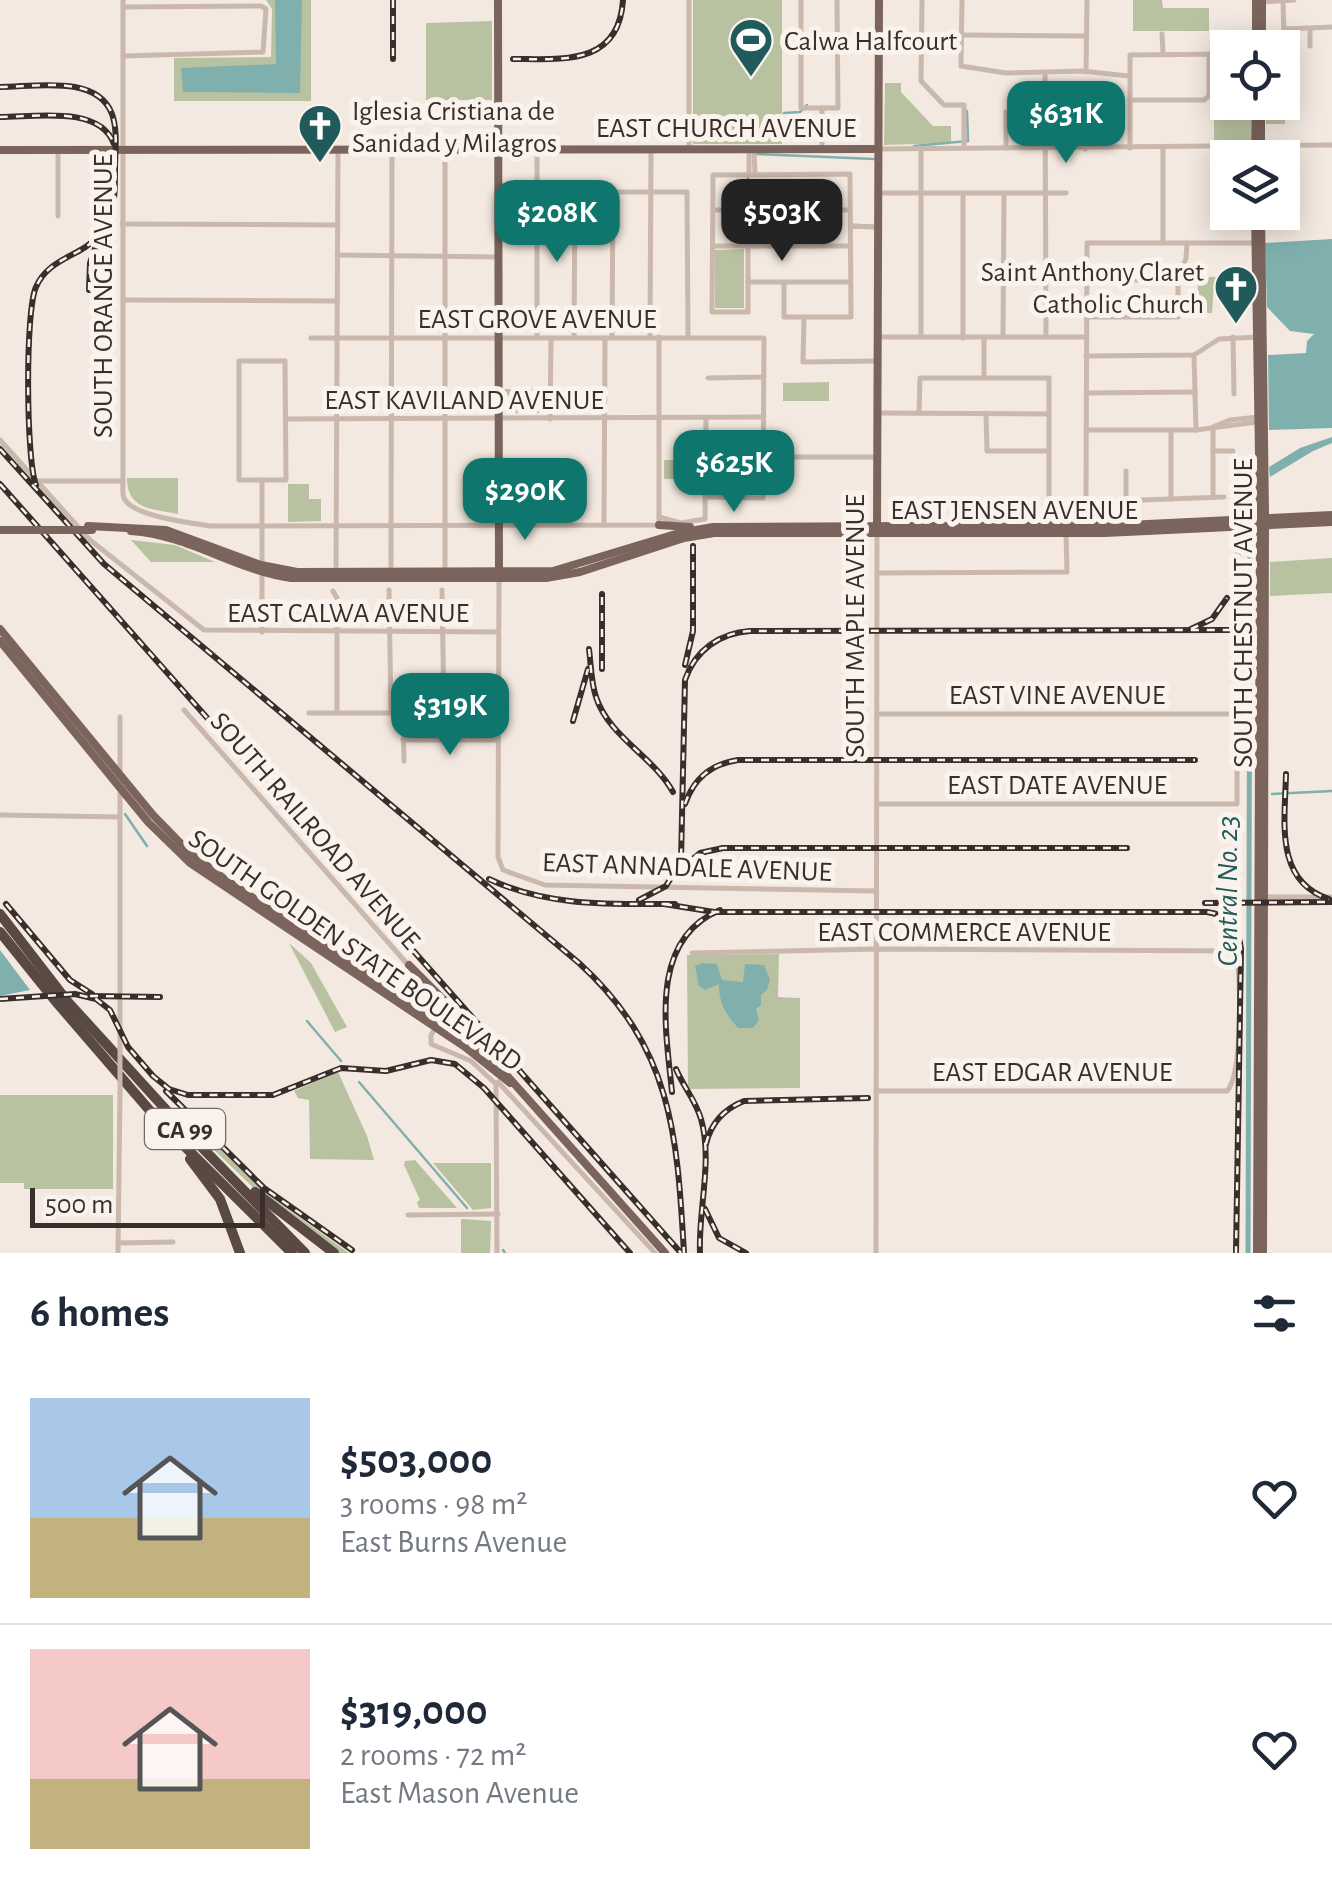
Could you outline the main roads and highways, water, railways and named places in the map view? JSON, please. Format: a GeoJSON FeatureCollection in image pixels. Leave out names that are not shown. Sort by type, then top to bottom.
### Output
{"type":"FeatureCollection","features":[{"type":"Feature","properties":{"kind":"highway","name":"CA 99"},"geometry":{"type":"LineString","coordinates":[[0,914],[68,1002],[179,1124],[305,1253]]}},
{"type":"Feature","properties":{"kind":"highway","name":"CA 99"},"geometry":{"type":"LineString","coordinates":[[0,932],[158,1120],[292,1253]]}},
{"type":"Feature","properties":{"kind":"highway"},"geometry":{"type":"LineString","coordinates":[[158,1120],[216,1193],[240,1253]]}},
{"type":"Feature","properties":{"kind":"highway"},"geometry":{"type":"LineString","coordinates":[[179,1124],[267,1202],[334,1253]]}},
{"type":"Feature","properties":{"kind":"main road"},"geometry":{"type":"LineString","coordinates":[[498,0],[499,575]]}},
{"type":"Feature","properties":{"kind":"main road","name":"SOUTH MAPLE AVENUE"},"geometry":{"type":"LineString","coordinates":[[877,529],[878,0]]}},
{"type":"Feature","properties":{"kind":"main road"},"geometry":{"type":"LineString","coordinates":[[1259,30],[1260,1]]}},
{"type":"Feature","properties":{"kind":"main road","name":"EAST CHURCH AVENUE"},"geometry":{"type":"LineString","coordinates":[[0,150],[876,149]]}},
{"type":"Feature","properties":{"kind":"main road","name":"SOUTH CHESTNUT AVENUE"},"geometry":{"type":"LineString","coordinates":[[1258,230],[1265,590],[1260,1253]]}},
{"type":"Feature","properties":{"kind":"main road","name":"SOUTH CHESTNUT AVENUE"},"geometry":{"type":"LineString","coordinates":[[1260,337],[1258,419],[1263,522]]}},
{"type":"Feature","properties":{"kind":"main road","name":"EAST JENSEN AVENUE"},"geometry":{"type":"LineString","coordinates":[[499,575],[566,575],[695,536],[722,532],[1332,519]]}},
{"type":"Feature","properties":{"kind":"main road"},"geometry":{"type":"LineString","coordinates":[[659,521],[705,523]]}},
{"type":"Feature","properties":{"kind":"main road"},"geometry":{"type":"LineString","coordinates":[[1261,897],[1263,522]]}},
{"type":"Feature","properties":{"kind":"main road","name":"EAST JENSEN AVENUE"},"geometry":{"type":"LineString","coordinates":[[705,523],[1066,533],[1238,527],[1263,522]]}},
{"type":"Feature","properties":{"kind":"main road"},"geometry":{"type":"LineString","coordinates":[[0,528],[130,528],[181,534],[262,569],[499,575],[564,569],[705,523]]}},
{"type":"Feature","properties":{"kind":"main road"},"geometry":{"type":"LineString","coordinates":[[1260,561],[1265,590]]}},
{"type":"Feature","properties":{"kind":"main road","name":"SOUTH GOLDEN STATE BOULEVARD"},"geometry":{"type":"LineString","coordinates":[[0,629],[173,837],[209,868],[438,1025],[535,1107]]}},
{"type":"Feature","properties":{"kind":"main road","name":"SOUTH GOLDEN STATE BOULEVARD"},"geometry":{"type":"LineString","coordinates":[[0,641],[172,847],[214,882],[484,1052],[665,1253]]}},
{"type":"Feature","properties":{"kind":"main road"},"geometry":{"type":"LineString","coordinates":[[106,758],[120,752]]}},
{"type":"Feature","properties":{"kind":"main road"},"geometry":{"type":"LineString","coordinates":[[120,814],[124,804],[133,804]]}},
{"type":"Feature","properties":{"kind":"main road","name":"SOUTH CHESTNUT AVENUE"},"geometry":{"type":"LineString","coordinates":[[1260,1091],[1261,897]]}},
{"type":"Feature","properties":{"kind":"main road"},"geometry":{"type":"LineString","coordinates":[[409,965],[448,1004],[484,1052]]}},
{"type":"Feature","properties":{"kind":"water"},"geometry":{"type":"Polygon","coordinates":[[[275,0],[302,0],[300,93],[183,92],[181,68],[276,64],[275,0]]]}},
{"type":"Feature","properties":{"kind":"water"},"geometry":{"type":"Polygon","coordinates":[[[1332,239],[1332,428],[1269,430],[1268,355],[1306,353],[1307,341],[1314,334],[1290,331],[1267,307],[1265,243],[1332,239]]]}},
{"type":"Feature","properties":{"kind":"water"},"geometry":{"type":"Polygon","coordinates":[[[1332,437],[1332,443],[1270,477],[1269,467],[1300,448],[1332,437]]]}},
{"type":"Feature","properties":{"kind":"water"},"geometry":{"type":"Polygon","coordinates":[[[1243,474],[1256,475],[1253,515],[1243,516],[1243,474]]]}},
{"type":"Feature","properties":{"kind":"water"},"geometry":{"type":"Polygon","coordinates":[[[0,950],[30,990],[0,996],[0,950]]]}},
{"type":"Feature","properties":{"kind":"water"},"geometry":{"type":"Polygon","coordinates":[[[717,964],[722,980],[743,982],[745,964],[764,965],[770,980],[756,1009],[759,1020],[753,1028],[738,1028],[733,1023],[722,1002],[719,984],[705,990],[699,986],[695,966],[717,964]]]}},
{"type":"Feature","properties":{"kind":"waterway"},"geometry":{"type":"LineString","coordinates":[[784,113],[800,112],[807,105]]}},
{"type":"Feature","properties":{"kind":"waterway"},"geometry":{"type":"LineString","coordinates":[[914,146],[968,141],[967,111]]}},
{"type":"Feature","properties":{"kind":"waterway"},"geometry":{"type":"LineString","coordinates":[[757,154],[874,159]]}},
{"type":"Feature","properties":{"kind":"waterway"},"geometry":{"type":"LineString","coordinates":[[746,244],[748,177]]}},
{"type":"Feature","properties":{"kind":"waterway","name":"Central No. 23"},"geometry":{"type":"LineString","coordinates":[[1248,1253],[1250,530]]}},
{"type":"Feature","properties":{"kind":"waterway"},"geometry":{"type":"LineString","coordinates":[[1272,794],[1332,791]]}},
{"type":"Feature","properties":{"kind":"waterway"},"geometry":{"type":"LineString","coordinates":[[125,814],[147,846]]}},
{"type":"Feature","properties":{"kind":"waterway"},"geometry":{"type":"LineString","coordinates":[[307,1021],[341,1061]]}},
{"type":"Feature","properties":{"kind":"waterway"},"geometry":{"type":"LineString","coordinates":[[359,1082],[467,1208]]}},
{"type":"Feature","properties":{"kind":"railway"},"geometry":{"type":"LineString","coordinates":[[393,0],[393,59]]}},
{"type":"Feature","properties":{"kind":"railway"},"geometry":{"type":"LineString","coordinates":[[513,59],[568,58],[599,48],[611,37],[623,0]]}},
{"type":"Feature","properties":{"kind":"railway"},"geometry":{"type":"LineString","coordinates":[[0,87],[79,88],[104,101],[115,127],[114,194],[109,219],[93,242],[49,269],[36,287],[32,301],[29,418],[36,485]]}},
{"type":"Feature","properties":{"kind":"railway"},"geometry":{"type":"LineString","coordinates":[[0,117],[81,118],[107,132],[114,144]]}},
{"type":"Feature","properties":{"kind":"railway"},"geometry":{"type":"LineString","coordinates":[[89,290],[90,263],[99,237]]}},
{"type":"Feature","properties":{"kind":"railway"},"geometry":{"type":"LineString","coordinates":[[0,449],[104,564],[579,963],[610,995],[652,1061],[664,1096],[678,1170],[684,1253]]}},
{"type":"Feature","properties":{"kind":"railway"},"geometry":{"type":"LineString","coordinates":[[0,484],[681,1253]]}},
{"type":"Feature","properties":{"kind":"railway"},"geometry":{"type":"LineString","coordinates":[[685,665],[693,631],[693,546]]}},
{"type":"Feature","properties":{"kind":"railway"},"geometry":{"type":"LineString","coordinates":[[602,594],[602,669]]}},
{"type":"Feature","properties":{"kind":"railway"},"geometry":{"type":"LineString","coordinates":[[1191,629],[1212,619],[1227,598]]}},
{"type":"Feature","properties":{"kind":"railway"},"geometry":{"type":"LineString","coordinates":[[639,900],[666,886],[681,861],[685,680],[695,660],[719,639],[750,631],[1230,630]]}},
{"type":"Feature","properties":{"kind":"railway"},"geometry":{"type":"LineString","coordinates":[[589,649],[593,685],[602,711],[673,792]]}},
{"type":"Feature","properties":{"kind":"railway"},"geometry":{"type":"LineString","coordinates":[[573,721],[588,669]]}},
{"type":"Feature","properties":{"kind":"railway"},"geometry":{"type":"LineString","coordinates":[[685,804],[705,774],[738,760],[1195,760]]}},
{"type":"Feature","properties":{"kind":"railway"},"geometry":{"type":"LineString","coordinates":[[1286,774],[1285,829],[1291,864],[1311,890],[1329,899]]}},
{"type":"Feature","properties":{"kind":"railway"},"geometry":{"type":"LineString","coordinates":[[678,871],[700,853],[723,848],[1127,848]]}},
{"type":"Feature","properties":{"kind":"railway"},"geometry":{"type":"LineString","coordinates":[[489,879],[557,899],[675,904]]}},
{"type":"Feature","properties":{"kind":"railway"},"geometry":{"type":"LineString","coordinates":[[1205,903],[1332,902]]}},
{"type":"Feature","properties":{"kind":"railway"},"geometry":{"type":"LineString","coordinates":[[6,904],[70,980],[92,994]]}},
{"type":"Feature","properties":{"kind":"railway"},"geometry":{"type":"LineString","coordinates":[[664,904],[714,912],[1207,912],[1227,919],[1238,935],[1241,949],[1236,1253]]}},
{"type":"Feature","properties":{"kind":"railway"},"geometry":{"type":"LineString","coordinates":[[672,1092],[666,1015],[672,964],[681,942],[697,924],[720,910]]}},
{"type":"Feature","properties":{"kind":"railway"},"geometry":{"type":"LineString","coordinates":[[0,999],[75,994],[96,999],[110,1010],[128,1047],[153,1076],[169,1089],[188,1095],[273,1095],[341,1068],[386,1071],[431,1060],[455,1064],[484,1088],[630,1253]]}},
{"type":"Feature","properties":{"kind":"railway"},"geometry":{"type":"LineString","coordinates":[[90,996],[160,997]]}},
{"type":"Feature","properties":{"kind":"railway"},"geometry":{"type":"LineString","coordinates":[[676,1069],[699,1112],[704,1135],[700,1253]]}},
{"type":"Feature","properties":{"kind":"railway"},"geometry":{"type":"LineString","coordinates":[[166,1091],[264,1188],[352,1250]]}},
{"type":"Feature","properties":{"kind":"railway"},"geometry":{"type":"LineString","coordinates":[[706,1144],[719,1118],[744,1101],[868,1098]]}},
{"type":"Feature","properties":{"kind":"railway"},"geometry":{"type":"LineString","coordinates":[[705,1209],[719,1238],[746,1253]]}},
{"type":"Feature","properties":{"kind":"place","name":"Calwa Halfcourt"},"geometry":{"type":"Point","coordinates":[751,78]}},
{"type":"Feature","properties":{"kind":"place","name":"Iglesia Cristiana de Sanidad y Milagros"},"geometry":{"type":"Point","coordinates":[320,164]}},
{"type":"Feature","properties":{"kind":"place","name":"Saint Anthony Claret Catholic Church"},"geometry":{"type":"Point","coordinates":[1236,325]}}]}
